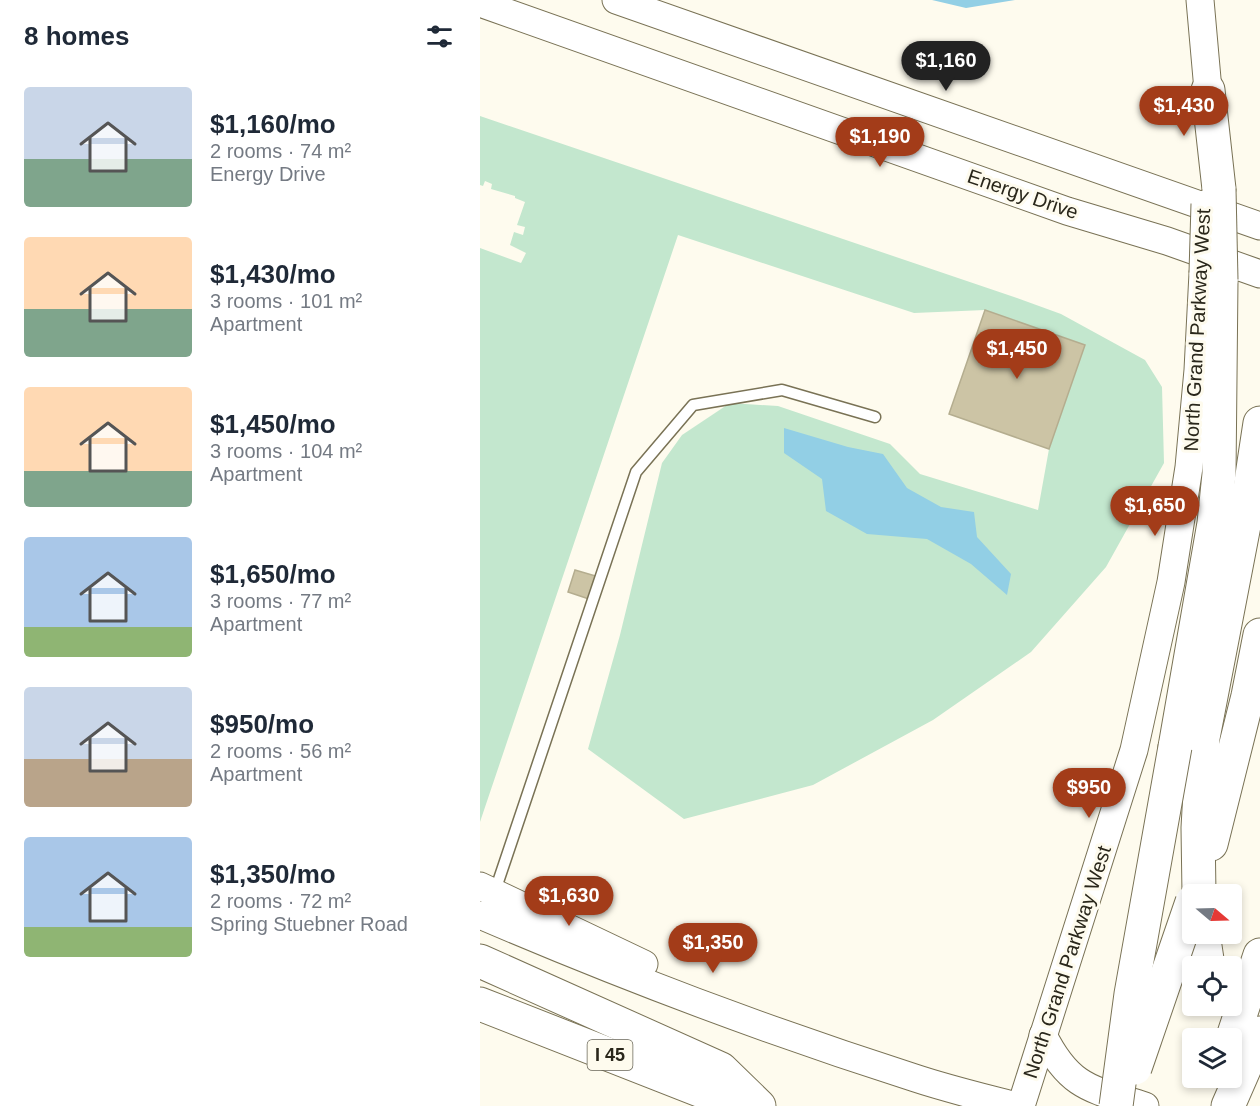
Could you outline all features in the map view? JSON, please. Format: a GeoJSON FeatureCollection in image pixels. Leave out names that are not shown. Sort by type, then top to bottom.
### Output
{"type":"FeatureCollection","features":[{"type":"Feature","properties":{"kind":"highway"},"geometry":{"type":"LineString","coordinates":[[1116,1106],[1131,994],[1214,523],[1219,474],[1208,90]]}},
{"type":"Feature","properties":{"kind":"highway"},"geometry":{"type":"LineString","coordinates":[[1197,884],[1203,738],[1246,515],[1260,423]]}},
{"type":"Feature","properties":{"kind":"highway"},"geometry":{"type":"LineString","coordinates":[[1200,884],[1248,696],[1260,635]]}},
{"type":"Feature","properties":{"kind":"highway"},"geometry":{"type":"LineString","coordinates":[[1122,1106],[1182,931]]}},
{"type":"Feature","properties":{"kind":"highway"},"geometry":{"type":"LineString","coordinates":[[1236,1028],[1260,955]]}},
{"type":"Feature","properties":{"kind":"highway"},"geometry":{"type":"LineString","coordinates":[[480,961],[721,1069],[759,1106]]}},
{"type":"Feature","properties":{"kind":"highway","name":"I 45"},"geometry":{"type":"LineString","coordinates":[[480,1004],[740,1106]]}},
{"type":"Feature","properties":{"kind":"highway"},"geometry":{"type":"LineString","coordinates":[[1228,1106],[1260,1033]]}},
{"type":"Feature","properties":{"kind":"highway"},"geometry":{"type":"LineString","coordinates":[[1209,1106],[1215,1088]]}},
{"type":"Feature","properties":{"kind":"highway"},"geometry":{"type":"LineString","coordinates":[[1241,1088],[1247,1106]]}},
{"type":"Feature","properties":{"kind":"main road"},"geometry":{"type":"LineString","coordinates":[[616,0],[1260,226]]}},
{"type":"Feature","properties":{"kind":"main road"},"geometry":{"type":"LineString","coordinates":[[1200,0],[1208,90]]}},
{"type":"Feature","properties":{"kind":"main road","name":"Energy Drive"},"geometry":{"type":"LineString","coordinates":[[480,3],[518,8],[1056,207],[1167,241],[1260,274]]}},
{"type":"Feature","properties":{"kind":"main road","name":"North Grand Parkway West"},"geometry":{"type":"LineString","coordinates":[[1021,1106],[1134,750],[1170,582],[1189,466],[1198,370],[1212,277]]}},
{"type":"Feature","properties":{"kind":"main road"},"geometry":{"type":"LineString","coordinates":[[487,903],[640,962],[766,1026],[964,1098],[1016,1106]]}},
{"type":"Feature","properties":{"kind":"main road"},"geometry":{"type":"LineString","coordinates":[[1043,1035],[1053,1056],[1070,1076],[1087,1087],[1145,1106]]}},
{"type":"Feature","properties":{"kind":"lane"},"geometry":{"type":"LineString","coordinates":[[487,903],[636,472],[693,405],[782,390],[874,417]]}},
{"type":"Feature","properties":{"kind":"green space"},"geometry":{"type":"Polygon","coordinates":[[[480,116],[1061,314],[1145,360],[1162,387],[1164,463],[1106,567],[1031,652],[933,720],[813,785],[684,819],[588,749],[620,635],[662,463],[682,435],[730,403],[778,406],[890,444],[920,474],[1038,510],[1049,449],[1085,345],[985,310],[914,313],[678,235],[480,822],[480,248],[521,263],[526,253],[510,245],[514,232],[523,235],[525,227],[517,225],[525,202],[515,196],[491,189],[492,184],[485,181],[483,186],[480,185],[480,116]]]}},
{"type":"Feature","properties":{"kind":"water"},"geometry":{"type":"Polygon","coordinates":[[[932,0],[1015,0],[966,8],[932,0]]]}},
{"type":"Feature","properties":{"kind":"water"},"geometry":{"type":"Polygon","coordinates":[[[784,428],[848,447],[883,454],[907,488],[941,507],[974,512],[977,537],[1011,574],[1007,595],[971,564],[927,539],[867,534],[826,511],[822,479],[784,453],[784,428]]]}},
{"type":"Feature","properties":{"kind":"building"},"geometry":{"type":"Polygon","coordinates":[[[985,310],[1085,345],[1049,449],[949,414],[985,310]]]}},
{"type":"Feature","properties":{"kind":"building"},"geometry":{"type":"Polygon","coordinates":[[[575,570],[599,577],[592,600],[568,592],[575,570]]]}}]}
